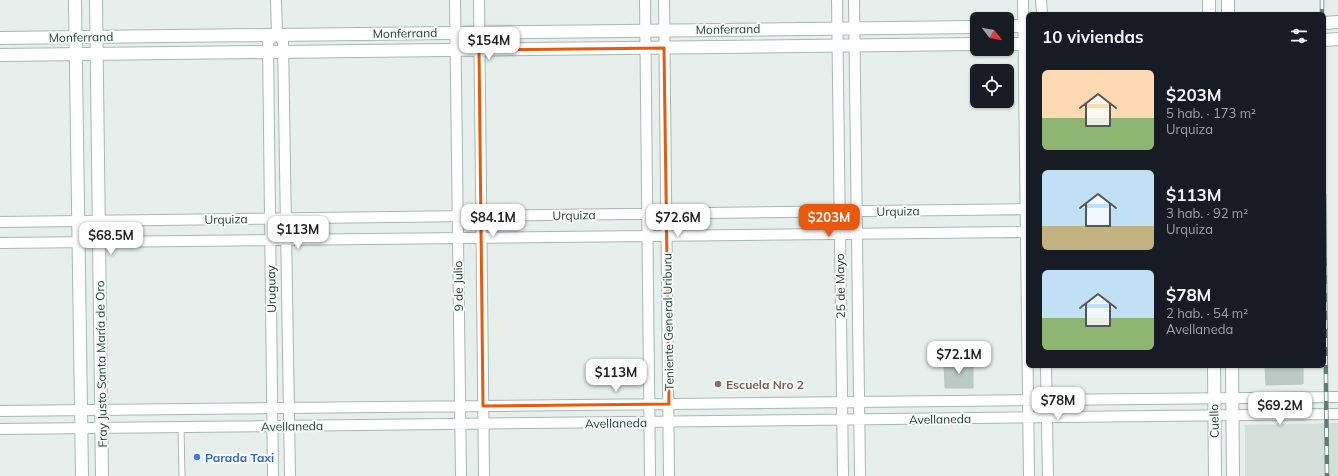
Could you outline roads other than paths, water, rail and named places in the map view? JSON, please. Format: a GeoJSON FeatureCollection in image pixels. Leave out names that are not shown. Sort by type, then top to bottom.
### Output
{"type":"FeatureCollection","features":[{"type":"Feature","properties":{"kind":"street","name":"Fray Justo Santa María de Oro"},"geometry":{"type":"LineString","coordinates":[[75,0],[82,476]]}},
{"type":"Feature","properties":{"kind":"street","name":"Fray Justo Santa María de Oro"},"geometry":{"type":"LineString","coordinates":[[96,0],[102,476]]}},
{"type":"Feature","properties":{"kind":"street","name":"Uruguay"},"geometry":{"type":"LineString","coordinates":[[276,0],[277,34],[284,41],[290,476]]}},
{"type":"Feature","properties":{"kind":"street","name":"9 de Julio"},"geometry":{"type":"LineString","coordinates":[[455,0],[460,476]]}},
{"type":"Feature","properties":{"kind":"street","name":"9 de Julio"},"geometry":{"type":"LineString","coordinates":[[479,0],[484,476]]}},
{"type":"Feature","properties":{"kind":"street","name":"Teniente General Uriburu"},"geometry":{"type":"LineString","coordinates":[[645,0],[650,476]]}},
{"type":"Feature","properties":{"kind":"street","name":"Teniente General Uriburu"},"geometry":{"type":"LineString","coordinates":[[664,0],[669,476]]}},
{"type":"Feature","properties":{"kind":"street","name":"25 de Mayo"},"geometry":{"type":"LineString","coordinates":[[837,0],[843,476]]}},
{"type":"Feature","properties":{"kind":"street","name":"25 de Mayo"},"geometry":{"type":"LineString","coordinates":[[854,0],[860,476]]}},
{"type":"Feature","properties":{"kind":"street"},"geometry":{"type":"LineString","coordinates":[[1014,44],[1026,44],[1026,26],[1023,0]]}},
{"type":"Feature","properties":{"kind":"street"},"geometry":{"type":"LineString","coordinates":[[1042,0],[1042,12]]}},
{"type":"Feature","properties":{"kind":"street"},"geometry":{"type":"LineString","coordinates":[[1209,0],[1210,12]]}},
{"type":"Feature","properties":{"kind":"street"},"geometry":{"type":"LineString","coordinates":[[1228,0],[1228,12]]}},
{"type":"Feature","properties":{"kind":"street"},"geometry":{"type":"LineString","coordinates":[[1326,23],[1338,22]]}},
{"type":"Feature","properties":{"kind":"street","name":"Monferrand"},"geometry":{"type":"LineString","coordinates":[[0,38],[970,26]]}},
{"type":"Feature","properties":{"kind":"street"},"geometry":{"type":"LineString","coordinates":[[1014,26],[1026,26]]}},
{"type":"Feature","properties":{"kind":"street","name":"Uruguay"},"geometry":{"type":"LineString","coordinates":[[273,476],[268,41],[277,34]]}},
{"type":"Feature","properties":{"kind":"street"},"geometry":{"type":"LineString","coordinates":[[1326,40],[1338,40]]}},
{"type":"Feature","properties":{"kind":"street","name":"Monferrand"},"geometry":{"type":"LineString","coordinates":[[0,55],[970,44]]}},
{"type":"Feature","properties":{"kind":"street","name":"Urquiza"},"geometry":{"type":"LineString","coordinates":[[0,222],[1026,209]]}},
{"type":"Feature","properties":{"kind":"street","name":"Urquiza"},"geometry":{"type":"LineString","coordinates":[[0,243],[1026,232]]}},
{"type":"Feature","properties":{"kind":"street"},"geometry":{"type":"LineString","coordinates":[[1028,368],[1029,476]]}},
{"type":"Feature","properties":{"kind":"street"},"geometry":{"type":"LineString","coordinates":[[1046,368],[1048,476]]}},
{"type":"Feature","properties":{"kind":"street","name":"Cuello"},"geometry":{"type":"LineString","coordinates":[[1214,368],[1215,476]]}},
{"type":"Feature","properties":{"kind":"street","name":"Cuello"},"geometry":{"type":"LineString","coordinates":[[1232,368],[1233,476]]}},
{"type":"Feature","properties":{"kind":"street","name":"Avellaneda"},"geometry":{"type":"LineString","coordinates":[[0,412],[1338,397]]}},
{"type":"Feature","properties":{"kind":"street","name":"Avellaneda"},"geometry":{"type":"LineString","coordinates":[[0,429],[1338,414]]}},
{"type":"Feature","properties":{"kind":"lane"},"geometry":{"type":"LineString","coordinates":[[181,427],[182,476]]}},
{"type":"Feature","properties":{"kind":"railway"},"geometry":{"type":"LineString","coordinates":[[1322,0],[1322,12]]}},
{"type":"Feature","properties":{"kind":"railway"},"geometry":{"type":"LineString","coordinates":[[1326,368],[1327,476]]}},
{"type":"Feature","properties":{"kind":"place","name":"Escuela Nro 2"},"geometry":{"type":"Point","coordinates":[718,384]}},
{"type":"Feature","properties":{"kind":"place","name":"Parada Taxi"},"geometry":{"type":"Point","coordinates":[197,457]}}]}
